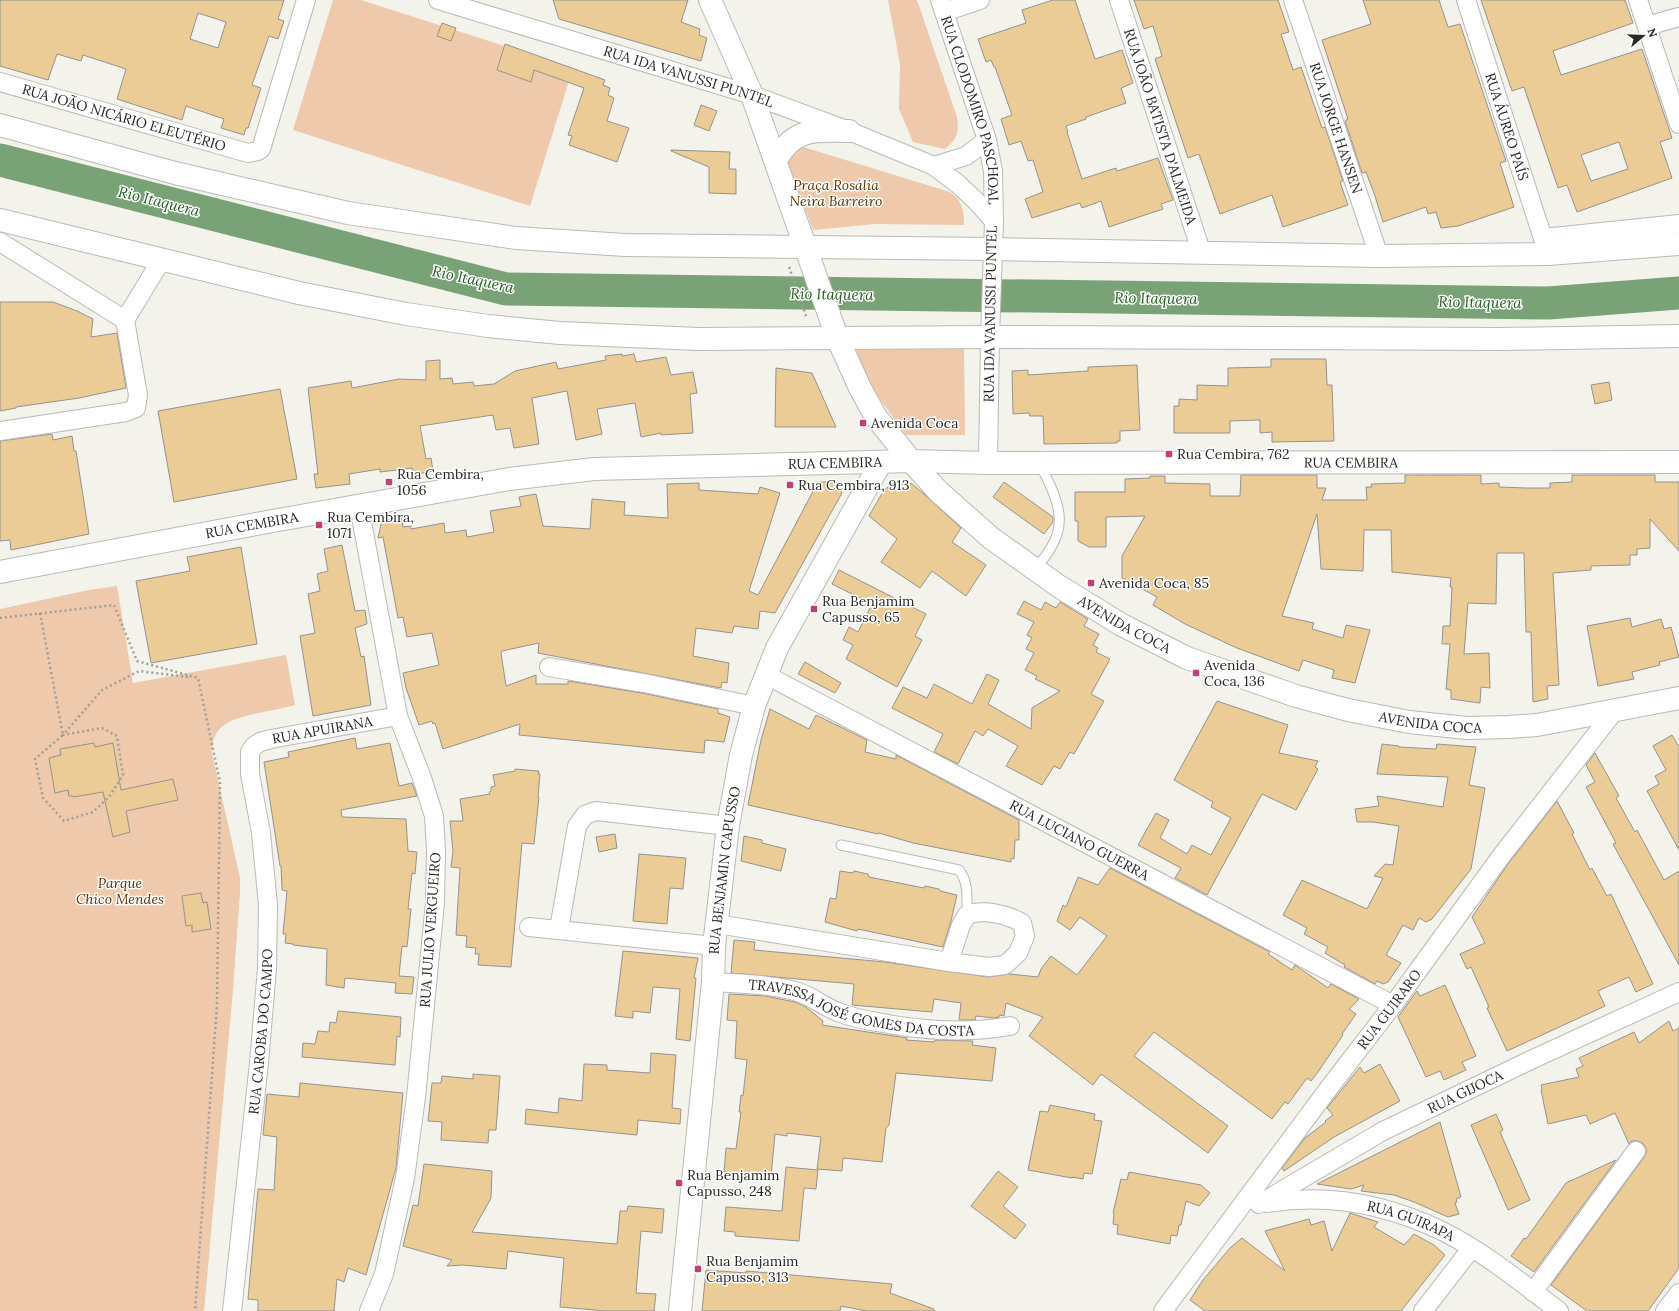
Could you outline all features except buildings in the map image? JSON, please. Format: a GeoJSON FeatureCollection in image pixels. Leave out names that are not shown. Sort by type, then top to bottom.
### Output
{"type":"FeatureCollection","features":[{"type":"Feature","properties":{"kind":"street","name":"RUA JOÃO NICÁRIO ELEUTÉRIO"},"geometry":{"type":"LineString","coordinates":[[0,82],[248,153],[258,152],[261,149],[306,0]]}},
{"type":"Feature","properties":{"kind":"street","name":"RUA IDA VANUSSI PUNTEL"},"geometry":{"type":"LineString","coordinates":[[438,0],[475,6],[752,95],[849,131],[934,166],[958,184],[994,221],[991,271],[988,463]]}},
{"type":"Feature","properties":{"kind":"street","name":"AVENIDA COCA"},"geometry":{"type":"LineString","coordinates":[[710,0],[752,95],[834,330],[860,388],[876,417],[911,461],[938,491],[991,538],[1060,587],[1122,625],[1187,658],[1296,696],[1348,710],[1409,722],[1474,728],[1509,728],[1537,725],[1679,698]]}},
{"type":"Feature","properties":{"kind":"street"},"geometry":{"type":"LineString","coordinates":[[942,6],[980,0]]}},
{"type":"Feature","properties":{"kind":"street","name":"RUA JOÃO BATISTA D'ALMEIDA"},"geometry":{"type":"LineString","coordinates":[[1119,0],[1202,254]]}},
{"type":"Feature","properties":{"kind":"street","name":"RUA JORGE HANSEN"},"geometry":{"type":"LineString","coordinates":[[1293,0],[1379,256]]}},
{"type":"Feature","properties":{"kind":"street","name":"RUA ÁUREO PAÍS"},"geometry":{"type":"LineString","coordinates":[[1466,0],[1546,246]]}},
{"type":"Feature","properties":{"kind":"street"},"geometry":{"type":"LineString","coordinates":[[1638,0],[1679,124]]}},
{"type":"Feature","properties":{"kind":"street","name":"RUA CLODOMIRO PASCHOAL"},"geometry":{"type":"LineString","coordinates":[[942,6],[987,140],[993,171],[994,221]]}},
{"type":"Feature","properties":{"kind":"street"},"geometry":{"type":"LineString","coordinates":[[1647,26],[1679,17]]}},
{"type":"Feature","properties":{"kind":"street"},"geometry":{"type":"LineString","coordinates":[[0,125],[174,173],[256,193],[348,213],[516,238],[625,245],[806,251],[993,249],[1202,254],[1379,256],[1546,246],[1679,244]]}},
{"type":"Feature","properties":{"kind":"street"},"geometry":{"type":"LineString","coordinates":[[775,160],[794,138],[804,134],[816,131],[849,131]]}},
{"type":"Feature","properties":{"kind":"street"},"geometry":{"type":"LineString","coordinates":[[934,166],[966,156],[987,140]]}},
{"type":"Feature","properties":{"kind":"street"},"geometry":{"type":"LineString","coordinates":[[0,220],[299,293],[406,314],[488,326],[560,333],[624,337],[698,339],[834,330],[990,330],[1503,339],[1679,336]]}},
{"type":"Feature","properties":{"kind":"street"},"geometry":{"type":"LineString","coordinates":[[1546,246],[1679,224]]}},
{"type":"Feature","properties":{"kind":"street"},"geometry":{"type":"LineString","coordinates":[[0,242],[125,320]]}},
{"type":"Feature","properties":{"kind":"street"},"geometry":{"type":"LineString","coordinates":[[0,431],[126,412],[136,408],[138,395],[125,320],[162,259]]}},
{"type":"Feature","properties":{"kind":"street","name":"RUA CEMBIRA"},"geometry":{"type":"LineString","coordinates":[[0,572],[509,479],[594,469],[911,461],[988,463],[1679,462]]}},
{"type":"Feature","properties":{"kind":"street","name":"RUA BENJAMIN CAPUSSO"},"geometry":{"type":"LineString","coordinates":[[680,1311],[713,982],[714,946],[728,826],[741,755],[754,706],[777,648],[881,462]]}},
{"type":"Feature","properties":{"kind":"street","name":"RUA JULIO VERGUEIRO"},"geometry":{"type":"LineString","coordinates":[[359,506],[398,716],[422,778],[434,816],[436,850],[435,902],[416,1097],[405,1178],[384,1274],[369,1311]]}},
{"type":"Feature","properties":{"kind":"street"},"geometry":{"type":"LineString","coordinates":[[549,667],[644,683],[754,706]]}},
{"type":"Feature","properties":{"kind":"street","name":"RUA LUCIANO GUERRA"},"geometry":{"type":"LineString","coordinates":[[766,674],[1393,1005]]}},
{"type":"Feature","properties":{"kind":"street","name":"RUA GUIRARO"},"geometry":{"type":"LineString","coordinates":[[1163,1311],[1393,1005],[1502,855],[1616,709]]}},
{"type":"Feature","properties":{"kind":"street","name":"RUA APUIRANA"},"geometry":{"type":"LineString","coordinates":[[250,752],[254,746],[260,742],[271,739],[398,716]]}},
{"type":"Feature","properties":{"kind":"street","name":"RUA CAROBA DO CAMPO"},"geometry":{"type":"LineString","coordinates":[[232,1311],[259,1063],[267,968],[268,905],[261,833],[250,774],[250,752]]}},
{"type":"Feature","properties":{"kind":"street"},"geometry":{"type":"LineString","coordinates":[[559,929],[577,826],[585,815],[596,811],[728,826]]}},
{"type":"Feature","properties":{"kind":"street"},"geometry":{"type":"LineString","coordinates":[[717,924],[949,962],[989,967],[1005,965],[1018,953],[1025,936],[1022,923],[1009,916],[978,912],[967,915],[961,925],[949,962]]}},
{"type":"Feature","properties":{"kind":"street"},"geometry":{"type":"LineString","coordinates":[[529,926],[714,946]]}},
{"type":"Feature","properties":{"kind":"street","name":"TRAVESSA JOSÉ GOMES DA COSTA"},"geometry":{"type":"LineString","coordinates":[[713,982],[780,988],[798,992],[839,1012],[857,1018],[893,1025],[961,1032],[1010,1026]]}},
{"type":"Feature","properties":{"kind":"street","name":"RUA GIJOCA"},"geometry":{"type":"LineString","coordinates":[[1259,1204],[1383,1131],[1527,1062],[1679,992]]}},
{"type":"Feature","properties":{"kind":"street"},"geometry":{"type":"LineString","coordinates":[[1533,1292],[1636,1151]]}},
{"type":"Feature","properties":{"kind":"street","name":"RUA GUIRAPA"},"geometry":{"type":"LineString","coordinates":[[1239,1208],[1287,1200],[1319,1199],[1359,1203],[1408,1216],[1445,1232],[1471,1248],[1559,1311]]}},
{"type":"Feature","properties":{"kind":"street"},"geometry":{"type":"LineString","coordinates":[[1423,1311],[1471,1248]]}},
{"type":"Feature","properties":{"kind":"street"},"geometry":{"type":"LineString","coordinates":[[1666,1311],[1679,1293]]}},
{"type":"Feature","properties":{"kind":"lane"},"geometry":{"type":"LineString","coordinates":[[1035,569],[1053,547],[1060,522],[1059,509],[1055,495],[1040,463]]}},
{"type":"Feature","properties":{"kind":"lane"},"geometry":{"type":"LineString","coordinates":[[841,845],[958,870],[963,876],[966,889],[967,915]]}},
{"type":"Feature","properties":{"kind":"path"},"geometry":{"type":"LineString","coordinates":[[788,266],[807,319]]}},
{"type":"Feature","properties":{"kind":"path"},"geometry":{"type":"LineString","coordinates":[[0,618],[114,605],[137,661],[198,678]]}},
{"type":"Feature","properties":{"kind":"path"},"geometry":{"type":"LineString","coordinates":[[40,613],[63,735]]}},
{"type":"Feature","properties":{"kind":"path"},"geometry":{"type":"LineString","coordinates":[[63,735],[102,728],[117,736],[122,775],[109,797],[93,812],[64,821],[43,798],[35,759],[63,735],[102,690],[139,671],[198,678]]}},
{"type":"Feature","properties":{"kind":"path"},"geometry":{"type":"LineString","coordinates":[[195,1311],[217,1005],[220,790],[220,782],[198,678]]}},
{"type":"Feature","properties":{"kind":"green space"},"geometry":{"type":"Polygon","coordinates":[[[333,0],[361,0],[573,68],[530,206],[293,130],[333,0]]]}},
{"type":"Feature","properties":{"kind":"green space"},"geometry":{"type":"Polygon","coordinates":[[[888,0],[917,0],[957,117],[957,135],[953,142],[945,149],[913,142],[899,109],[900,64],[888,0]]]}},
{"type":"Feature","properties":{"kind":"green space","name":"Praça Rosália Neira Barreiro"},"geometry":{"type":"Polygon","coordinates":[[[800,146],[950,192],[957,198],[962,206],[964,225],[875,224],[813,230],[787,161],[800,146]]]}},
{"type":"Feature","properties":{"kind":"green space"},"geometry":{"type":"Polygon","coordinates":[[[964,347],[965,435],[906,435],[874,391],[850,348],[964,347]]]}},
{"type":"Feature","properties":{"kind":"green space","name":"Parque Chico Mendes"},"geometry":{"type":"Polygon","coordinates":[[[117,586],[133,683],[286,655],[295,705],[232,720],[220,729],[213,743],[212,753],[240,878],[240,892],[233,990],[204,1311],[0,1311],[0,609],[89,590],[117,586]]]}},
{"type":"Feature","properties":{"kind":"waterway","name":"Rio Itaquera"},"geometry":{"type":"LineString","coordinates":[[0,160],[506,289],[1548,303],[1679,293]]}},
{"type":"Feature","properties":{"kind":"place","name":"Avenida Coca"},"geometry":{"type":"Point","coordinates":[863,423]}},
{"type":"Feature","properties":{"kind":"place","name":"Rua Cembira, 762"},"geometry":{"type":"Point","coordinates":[1169,454]}},
{"type":"Feature","properties":{"kind":"place","name":"Rua Cembira, 1056"},"geometry":{"type":"Point","coordinates":[389,482]}},
{"type":"Feature","properties":{"kind":"place","name":"Rua Cembira, 913"},"geometry":{"type":"Point","coordinates":[790,485]}},
{"type":"Feature","properties":{"kind":"place","name":"Rua Cembira, 1071"},"geometry":{"type":"Point","coordinates":[319,525]}},
{"type":"Feature","properties":{"kind":"place","name":"Avenida Coca, 85"},"geometry":{"type":"Point","coordinates":[1091,583]}},
{"type":"Feature","properties":{"kind":"place","name":"Rua Benjamim Capusso, 65"},"geometry":{"type":"Point","coordinates":[814,609]}},
{"type":"Feature","properties":{"kind":"place","name":"Avenida Coca, 136"},"geometry":{"type":"Point","coordinates":[1196,673]}},
{"type":"Feature","properties":{"kind":"place","name":"Rua Benjamim Capusso, 248"},"geometry":{"type":"Point","coordinates":[679,1183]}},
{"type":"Feature","properties":{"kind":"place","name":"Rua Benjamim Capusso, 313"},"geometry":{"type":"Point","coordinates":[698,1269]}}]}
